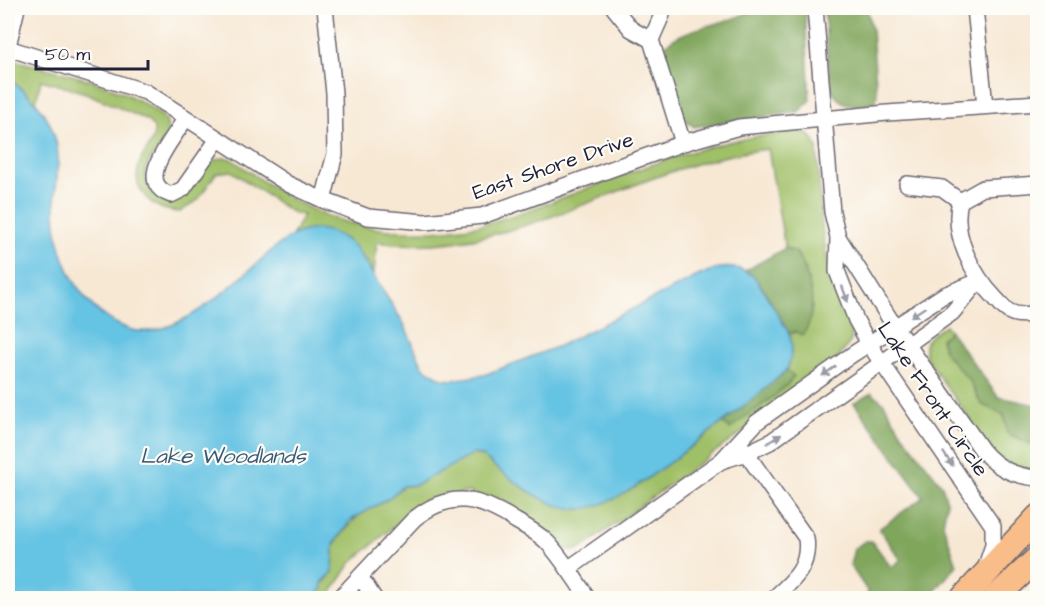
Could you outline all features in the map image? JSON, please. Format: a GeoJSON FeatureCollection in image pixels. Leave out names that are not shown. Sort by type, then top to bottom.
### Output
{"type":"FeatureCollection","features":[{"type":"Feature","properties":{"kind":"main road"},"geometry":{"type":"LineString","coordinates":[[988,589],[1038,517]]}},
{"type":"Feature","properties":{"kind":"main road"},"geometry":{"type":"LineString","coordinates":[[963,598],[988,589],[1038,558]]}},
{"type":"Feature","properties":{"kind":"street"},"geometry":{"type":"LineString","coordinates":[[8,47],[16,8]]}},
{"type":"Feature","properties":{"kind":"street"},"geometry":{"type":"LineString","coordinates":[[323,201],[335,154],[334,93],[325,8]]}},
{"type":"Feature","properties":{"kind":"street"},"geometry":{"type":"LineString","coordinates":[[614,8],[631,29],[651,40]]}},
{"type":"Feature","properties":{"kind":"street"},"geometry":{"type":"LineString","coordinates":[[661,8],[662,15],[651,40],[682,143]]}},
{"type":"Feature","properties":{"kind":"street","name":"Lake Front Circle"},"geometry":{"type":"LineString","coordinates":[[815,8],[832,212],[838,237],[837,271],[856,320],[869,344],[993,526],[988,589]]}},
{"type":"Feature","properties":{"kind":"street"},"geometry":{"type":"LineString","coordinates":[[975,8],[985,106]]}},
{"type":"Feature","properties":{"kind":"street","name":"East Shore Drive"},"geometry":{"type":"LineString","coordinates":[[8,47],[146,92],[288,184],[323,201],[368,217],[425,222],[482,216],[682,143],[739,127],[1038,103]]}},
{"type":"Feature","properties":{"kind":"street"},"geometry":{"type":"LineString","coordinates":[[186,119],[155,168],[153,182],[160,191],[171,195],[183,189],[218,139]]}},
{"type":"Feature","properties":{"kind":"street"},"geometry":{"type":"LineString","coordinates":[[906,184],[942,188],[960,201]]}},
{"type":"Feature","properties":{"kind":"street"},"geometry":{"type":"LineString","coordinates":[[1038,184],[983,188],[960,201],[957,212],[958,231],[979,281],[1009,312],[1029,315],[1038,312]]}},
{"type":"Feature","properties":{"kind":"street","name":"Lake Front Circle"},"geometry":{"type":"LineString","coordinates":[[838,237],[907,345],[993,463],[1006,471],[1038,478]]}},
{"type":"Feature","properties":{"kind":"street"},"geometry":{"type":"LineString","coordinates":[[568,569],[720,461],[757,422],[944,295],[979,281]]}},
{"type":"Feature","properties":{"kind":"street"},"geometry":{"type":"LineString","coordinates":[[720,461],[747,453],[770,442],[952,313],[979,281]]}},
{"type":"Feature","properties":{"kind":"street"},"geometry":{"type":"LineString","coordinates":[[738,440],[806,538],[808,550],[805,566],[774,598]]}},
{"type":"Feature","properties":{"kind":"street"},"geometry":{"type":"LineString","coordinates":[[340,598],[427,509],[443,502],[457,500],[485,503],[545,539],[588,598]]}},
{"type":"Feature","properties":{"kind":"street"},"geometry":{"type":"LineString","coordinates":[[361,578],[374,598]]}},
{"type":"Feature","properties":{"kind":"green space"},"geometry":{"type":"Polygon","coordinates":[[[756,8],[805,8],[810,101],[798,112],[694,127],[681,116],[663,58],[665,45],[685,33],[746,14],[756,8]]]}},
{"type":"Feature","properties":{"kind":"green space"},"geometry":{"type":"Polygon","coordinates":[[[824,8],[867,8],[872,30],[877,96],[875,103],[848,104],[837,98],[833,92],[830,85],[824,8]]]}},
{"type":"Feature","properties":{"kind":"green space"},"geometry":{"type":"Polygon","coordinates":[[[8,59],[69,74],[113,89],[151,108],[166,120],[167,134],[145,171],[148,186],[160,197],[176,200],[207,165],[223,158],[231,159],[309,208],[329,217],[372,228],[438,231],[481,225],[699,149],[787,132],[808,134],[817,148],[822,228],[827,260],[852,335],[851,341],[830,369],[582,548],[573,551],[561,547],[469,492],[425,500],[351,563],[328,598],[305,598],[312,597],[333,572],[334,544],[360,513],[388,499],[403,486],[416,485],[463,458],[473,454],[482,456],[527,490],[543,497],[599,504],[634,488],[673,458],[696,444],[722,422],[730,429],[793,376],[787,371],[792,347],[790,334],[798,331],[806,270],[796,252],[785,248],[768,149],[718,158],[670,172],[526,225],[478,238],[428,244],[377,242],[374,274],[366,260],[300,232],[292,236],[303,215],[293,213],[231,171],[216,173],[198,200],[180,212],[161,208],[146,198],[138,182],[137,172],[140,162],[154,133],[154,128],[147,120],[86,93],[41,80],[36,102],[8,79],[8,59]]]}},
{"type":"Feature","properties":{"kind":"green space"},"geometry":{"type":"Polygon","coordinates":[[[785,248],[796,252],[809,282],[811,314],[803,335],[794,331],[790,334],[764,291],[745,271],[785,248]]]}},
{"type":"Feature","properties":{"kind":"green space"},"geometry":{"type":"Polygon","coordinates":[[[945,325],[950,331],[941,339],[945,353],[970,381],[981,404],[1004,415],[1007,433],[1037,447],[1037,470],[1012,466],[997,457],[926,358],[925,347],[928,338],[945,325]]]}},
{"type":"Feature","properties":{"kind":"green space"},"geometry":{"type":"Polygon","coordinates":[[[950,331],[998,397],[1037,405],[1037,447],[1007,433],[1004,415],[981,404],[970,381],[945,353],[941,339],[950,331]]]}},
{"type":"Feature","properties":{"kind":"green space"},"geometry":{"type":"Polygon","coordinates":[[[787,371],[794,376],[773,397],[730,429],[722,422],[787,371]]]}},
{"type":"Feature","properties":{"kind":"green space"},"geometry":{"type":"Polygon","coordinates":[[[872,393],[884,403],[903,435],[942,485],[947,502],[943,524],[957,565],[929,598],[865,598],[868,592],[850,565],[854,549],[865,541],[872,541],[891,567],[901,560],[879,529],[923,497],[854,403],[872,393]]]}},
{"type":"Feature","properties":{"kind":"water","name":"Lake Woodlands"},"geometry":{"type":"Polygon","coordinates":[[[8,79],[24,90],[37,104],[48,120],[55,138],[58,161],[56,220],[59,240],[71,276],[94,307],[109,319],[126,328],[142,331],[159,329],[194,314],[288,238],[314,229],[327,230],[341,236],[356,248],[403,322],[423,367],[442,379],[452,380],[484,375],[559,346],[700,275],[714,269],[724,268],[735,268],[746,272],[755,278],[762,288],[790,336],[792,348],[788,367],[743,407],[666,465],[629,491],[599,505],[576,509],[552,503],[526,489],[482,456],[473,454],[416,485],[403,486],[388,499],[351,520],[334,544],[333,572],[322,583],[323,589],[312,597],[8,598],[8,79]]]}}]}
